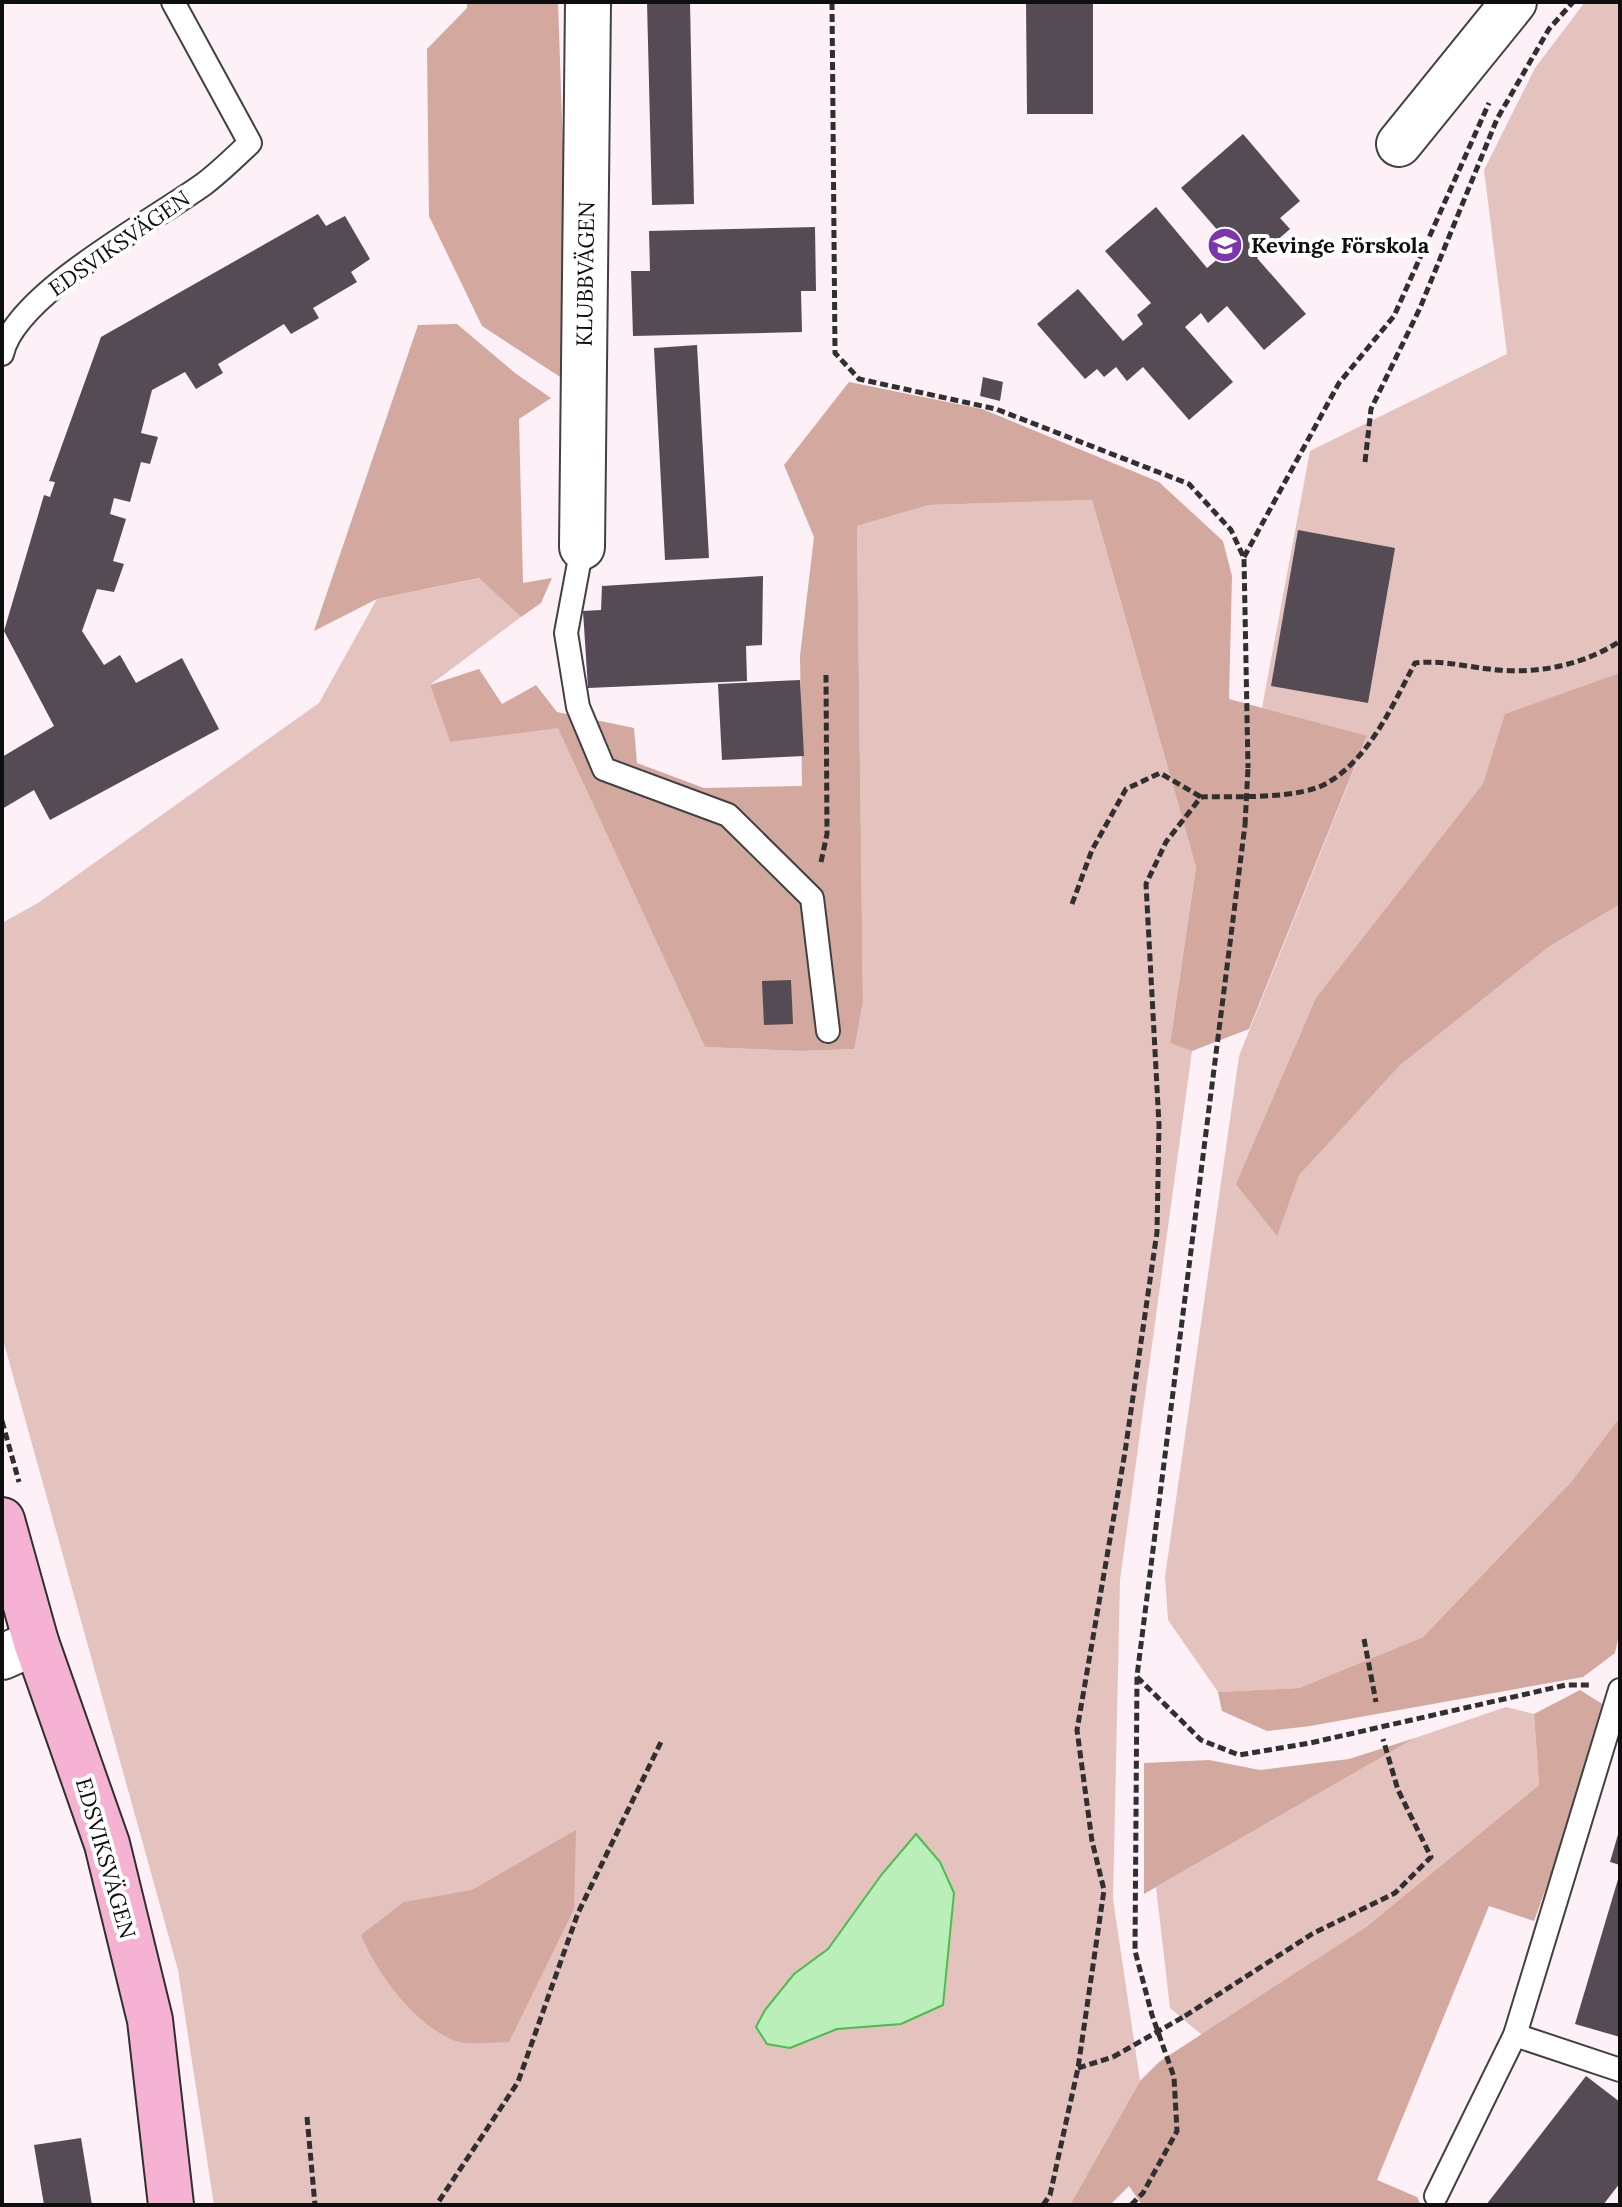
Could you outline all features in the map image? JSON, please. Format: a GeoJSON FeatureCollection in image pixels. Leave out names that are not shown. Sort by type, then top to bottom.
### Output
{"type":"FeatureCollection","features":[{"type":"Feature","properties":{"kind":"street","name":"KLUBBVÄGEN"},"geometry":{"type":"LineString","coordinates":[[582,547],[588,2]]}},
{"type":"Feature","properties":{"kind":"street"},"geometry":{"type":"LineString","coordinates":[[1399,144],[1514,2]]}},
{"type":"Feature","properties":{"kind":"street","name":"EDSVIKSVÄGEN"},"geometry":{"type":"LineString","coordinates":[[2,1520],[19,1650],[107,1844],[150,2020],[171,2205]]}},
{"type":"Feature","properties":{"kind":"lane","name":"EDSVIKSVÄGEN"},"geometry":{"type":"LineString","coordinates":[[2,354],[5,341],[33,304],[207,182],[250,143],[173,2]]}},
{"type":"Feature","properties":{"kind":"lane"},"geometry":{"type":"LineString","coordinates":[[582,547],[566,633],[578,707],[604,769],[728,815],[812,898],[828,1031]]}},
{"type":"Feature","properties":{"kind":"lane"},"geometry":{"type":"LineString","coordinates":[[1436,2196],[1515,2035],[1613,1688]]}},
{"type":"Feature","properties":{"kind":"lane"},"geometry":{"type":"LineString","coordinates":[[1515,2035],[1620,2070]]}},
{"type":"Feature","properties":{"kind":"path"},"geometry":{"type":"LineString","coordinates":[[832,2],[835,353],[859,379],[996,409],[1189,484],[1231,530],[1244,558],[1248,768],[1245,825],[1137,1676],[1135,1951],[1152,2015],[1174,2077],[1177,2131],[1143,2193],[1131,2205]]}},
{"type":"Feature","properties":{"kind":"path"},"geometry":{"type":"LineString","coordinates":[[1365,462],[1371,409],[1420,308],[1497,119],[1549,29],[1573,2]]}},
{"type":"Feature","properties":{"kind":"path"},"geometry":{"type":"LineString","coordinates":[[1244,558],[1339,383],[1394,316],[1495,88]]}},
{"type":"Feature","properties":{"kind":"path"},"geometry":{"type":"LineString","coordinates":[[1072,904],[1092,850],[1126,789],[1160,773],[1201,797],[1291,793],[1329,783],[1372,740],[1415,663],[1445,660],[1490,670],[1547,670],[1620,641]]}},
{"type":"Feature","properties":{"kind":"path"},"geometry":{"type":"LineString","coordinates":[[812,898],[827,834],[826,675]]}},
{"type":"Feature","properties":{"kind":"path"},"geometry":{"type":"LineString","coordinates":[[1043,2205],[1050,2195],[1078,2068],[1104,1890],[1092,1841],[1077,1730],[1123,1464],[1157,1232],[1159,1125],[1146,884],[1166,842],[1201,797]]}},
{"type":"Feature","properties":{"kind":"path"},"geometry":{"type":"LineString","coordinates":[[1364,1639],[1376,1702]]}},
{"type":"Feature","properties":{"kind":"path"},"geometry":{"type":"LineString","coordinates":[[1137,1676],[1201,1740],[1239,1755],[1310,1743],[1566,1685],[1613,1688]]}},
{"type":"Feature","properties":{"kind":"path"},"geometry":{"type":"LineString","coordinates":[[1078,2068],[1113,2057],[1185,2016],[1312,1934],[1395,1893],[1431,1857],[1398,1790],[1383,1739]]}},
{"type":"Feature","properties":{"kind":"path"},"geometry":{"type":"LineString","coordinates":[[439,2201],[518,2082],[578,1913],[661,1742]]}},
{"type":"Feature","properties":{"kind":"path"},"geometry":{"type":"LineString","coordinates":[[307,2117],[315,2205]]}},
{"type":"Feature","properties":{"kind":"shaded area"},"geometry":{"type":"Polygon","coordinates":[[[467,2],[558,2],[571,384],[482,326],[429,216],[427,49],[467,8],[467,2]]]}},
{"type":"Feature","properties":{"kind":"shaded area"},"geometry":{"type":"Polygon","coordinates":[[[1585,2],[1620,2],[1620,1417],[1571,1482],[1423,1637],[1299,1688],[1218,1692],[1168,1620],[1165,1577],[1239,1056],[1367,737],[1262,708],[1310,451],[1507,354],[1484,170],[1535,68],[1585,2]]]}},
{"type":"Feature","properties":{"kind":"shaded area"},"geometry":{"type":"Polygon","coordinates":[[[457,324],[515,373],[551,398],[519,419],[523,583],[552,578],[541,603],[521,617],[479,578],[377,599],[314,631],[418,325],[457,324]]]}},
{"type":"Feature","properties":{"kind":"shaded area"},"geometry":{"type":"Polygon","coordinates":[[[849,382],[982,409],[1159,482],[1223,541],[1232,576],[1229,699],[1367,736],[1249,1029],[1192,1051],[1170,1043],[1196,867],[1092,500],[929,505],[857,526],[863,1002],[854,1049],[801,1051],[705,1047],[558,728],[450,742],[430,685],[479,669],[502,704],[536,685],[557,712],[634,728],[637,763],[704,788],[802,786],[800,656],[814,537],[784,465],[849,382]]]}},
{"type":"Feature","properties":{"kind":"shaded area"},"geometry":{"type":"Polygon","coordinates":[[[1092,500],[1196,867],[1170,1042],[1192,1051],[1120,1580],[1113,1899],[1140,2081],[1070,2205],[214,2205],[178,1970],[2,1336],[2,923],[38,903],[319,703],[377,599],[480,578],[521,617],[430,685],[450,742],[558,727],[705,1047],[801,1051],[853,1049],[863,1002],[857,526],[929,505],[1092,500]]]}},
{"type":"Feature","properties":{"kind":"shaded area"},"geometry":{"type":"Polygon","coordinates":[[[1620,673],[1620,904],[1548,947],[1400,1065],[1299,1175],[1277,1236],[1236,1184],[1316,998],[1483,784],[1505,714],[1620,673]]]}},
{"type":"Feature","properties":{"kind":"shaded area"},"geometry":{"type":"Polygon","coordinates":[[[1620,1417],[1620,1630],[1615,1653],[1583,1677],[1267,1731],[1222,1711],[1218,1692],[1299,1688],[1423,1637],[1571,1482],[1620,1417]]]}},
{"type":"Feature","properties":{"kind":"shaded area"},"geometry":{"type":"Polygon","coordinates":[[[1580,1690],[1604,1705],[1597,1747],[1534,1921],[1489,1906],[1377,2180],[1417,2197],[1421,2205],[1142,2205],[1129,2186],[1110,2205],[1070,2205],[1140,2081],[1159,2062],[1366,1927],[1539,1785],[1534,1714],[1580,1690]]]}},
{"type":"Feature","properties":{"kind":"shaded area"},"geometry":{"type":"Polygon","coordinates":[[[1506,1707],[1534,1714],[1539,1785],[1366,1927],[1202,2035],[1170,2008],[1156,1887],[1415,1738],[1506,1707]]]}},
{"type":"Feature","properties":{"kind":"shaded area"},"geometry":{"type":"Polygon","coordinates":[[[1415,1738],[1144,1894],[1144,1763],[1209,1760],[1260,1770],[1349,1759],[1415,1738]]]}},
{"type":"Feature","properties":{"kind":"shaded area"},"geometry":{"type":"Polygon","coordinates":[[[576,1830],[574,1909],[509,2042],[459,2042],[424,2022],[398,1995],[376,1965],[361,1935],[404,1902],[472,1890],[576,1830]]]}},
{"type":"Feature","properties":{"kind":"shaded area"},"geometry":{"type":"Polygon","coordinates":[[[916,1834],[940,1862],[954,1893],[943,2005],[901,2024],[837,2029],[790,2048],[767,2044],[756,2027],[765,2010],[794,1974],[828,1949],[882,1874],[916,1834]]]}},
{"type":"Feature","properties":{"kind":"building"},"geometry":{"type":"Polygon","coordinates":[[[647,2],[690,2],[694,204],[652,205],[647,2]]]}},
{"type":"Feature","properties":{"kind":"building"},"geometry":{"type":"Polygon","coordinates":[[[1026,2],[1093,2],[1093,114],[1027,114],[1026,2]]]}},
{"type":"Feature","properties":{"kind":"building"},"geometry":{"type":"Polygon","coordinates":[[[1243,134],[1300,201],[1280,218],[1290,229],[1257,258],[1306,314],[1264,350],[1227,306],[1208,323],[1201,313],[1185,327],[1233,382],[1189,420],[1143,367],[1127,381],[1116,367],[1104,377],[1097,369],[1085,379],[1037,324],[1078,289],[1123,341],[1143,324],[1137,315],[1151,303],[1105,251],[1156,207],[1207,268],[1232,247],[1181,188],[1243,134]]]}},
{"type":"Feature","properties":{"kind":"building"},"geometry":{"type":"Polygon","coordinates":[[[318,214],[326,226],[345,216],[370,259],[351,272],[357,282],[313,308],[319,318],[291,334],[284,324],[218,364],[223,373],[196,389],[185,372],[152,390],[141,433],[158,437],[150,464],[141,462],[130,502],[114,498],[110,514],[126,519],[113,561],[124,564],[114,592],[97,589],[82,631],[104,665],[120,655],[136,683],[182,658],[219,729],[50,820],[34,790],[2,809],[2,757],[54,726],[4,631],[44,495],[50,497],[55,482],[49,481],[101,337],[318,214]]]}},
{"type":"Feature","properties":{"kind":"building"},"geometry":{"type":"Polygon","coordinates":[[[815,227],[816,291],[801,291],[802,332],[633,336],[631,271],[650,271],[649,231],[815,227]]]}},
{"type":"Feature","properties":{"kind":"building"},"geometry":{"type":"Polygon","coordinates":[[[697,345],[709,558],[665,560],[654,348],[697,345]]]}},
{"type":"Feature","properties":{"kind":"building"},"geometry":{"type":"Polygon","coordinates":[[[983,377],[1003,382],[1000,401],[980,396],[983,377]]]}},
{"type":"Feature","properties":{"kind":"building"},"geometry":{"type":"Polygon","coordinates":[[[1298,530],[1395,548],[1368,703],[1271,686],[1298,530]]]}},
{"type":"Feature","properties":{"kind":"building"},"geometry":{"type":"Polygon","coordinates":[[[763,576],[762,645],[746,646],[747,681],[588,688],[583,611],[601,610],[602,586],[763,576]]]}},
{"type":"Feature","properties":{"kind":"building"},"geometry":{"type":"Polygon","coordinates":[[[800,680],[804,756],[722,760],[718,684],[800,680]]]}},
{"type":"Feature","properties":{"kind":"building"},"geometry":{"type":"Polygon","coordinates":[[[791,980],[793,1024],[764,1025],[762,981],[791,980]]]}},
{"type":"Feature","properties":{"kind":"building"},"geometry":{"type":"Polygon","coordinates":[[[1620,1832],[1620,1865],[1610,1862],[1620,1832]]]}},
{"type":"Feature","properties":{"kind":"building"},"geometry":{"type":"Polygon","coordinates":[[[1620,1876],[1620,2037],[1575,2024],[1620,1876]]]}},
{"type":"Feature","properties":{"kind":"building"},"geometry":{"type":"Polygon","coordinates":[[[1586,2076],[1620,2102],[1620,2183],[1603,2205],[1486,2205],[1586,2076]]]}},
{"type":"Feature","properties":{"kind":"building"},"geometry":{"type":"Polygon","coordinates":[[[81,2138],[92,2205],[44,2205],[34,2145],[81,2138]]]}},
{"type":"Feature","properties":{"kind":"place","name":"Kevinge Förskola"},"geometry":{"type":"Point","coordinates":[1225,245]}}]}
